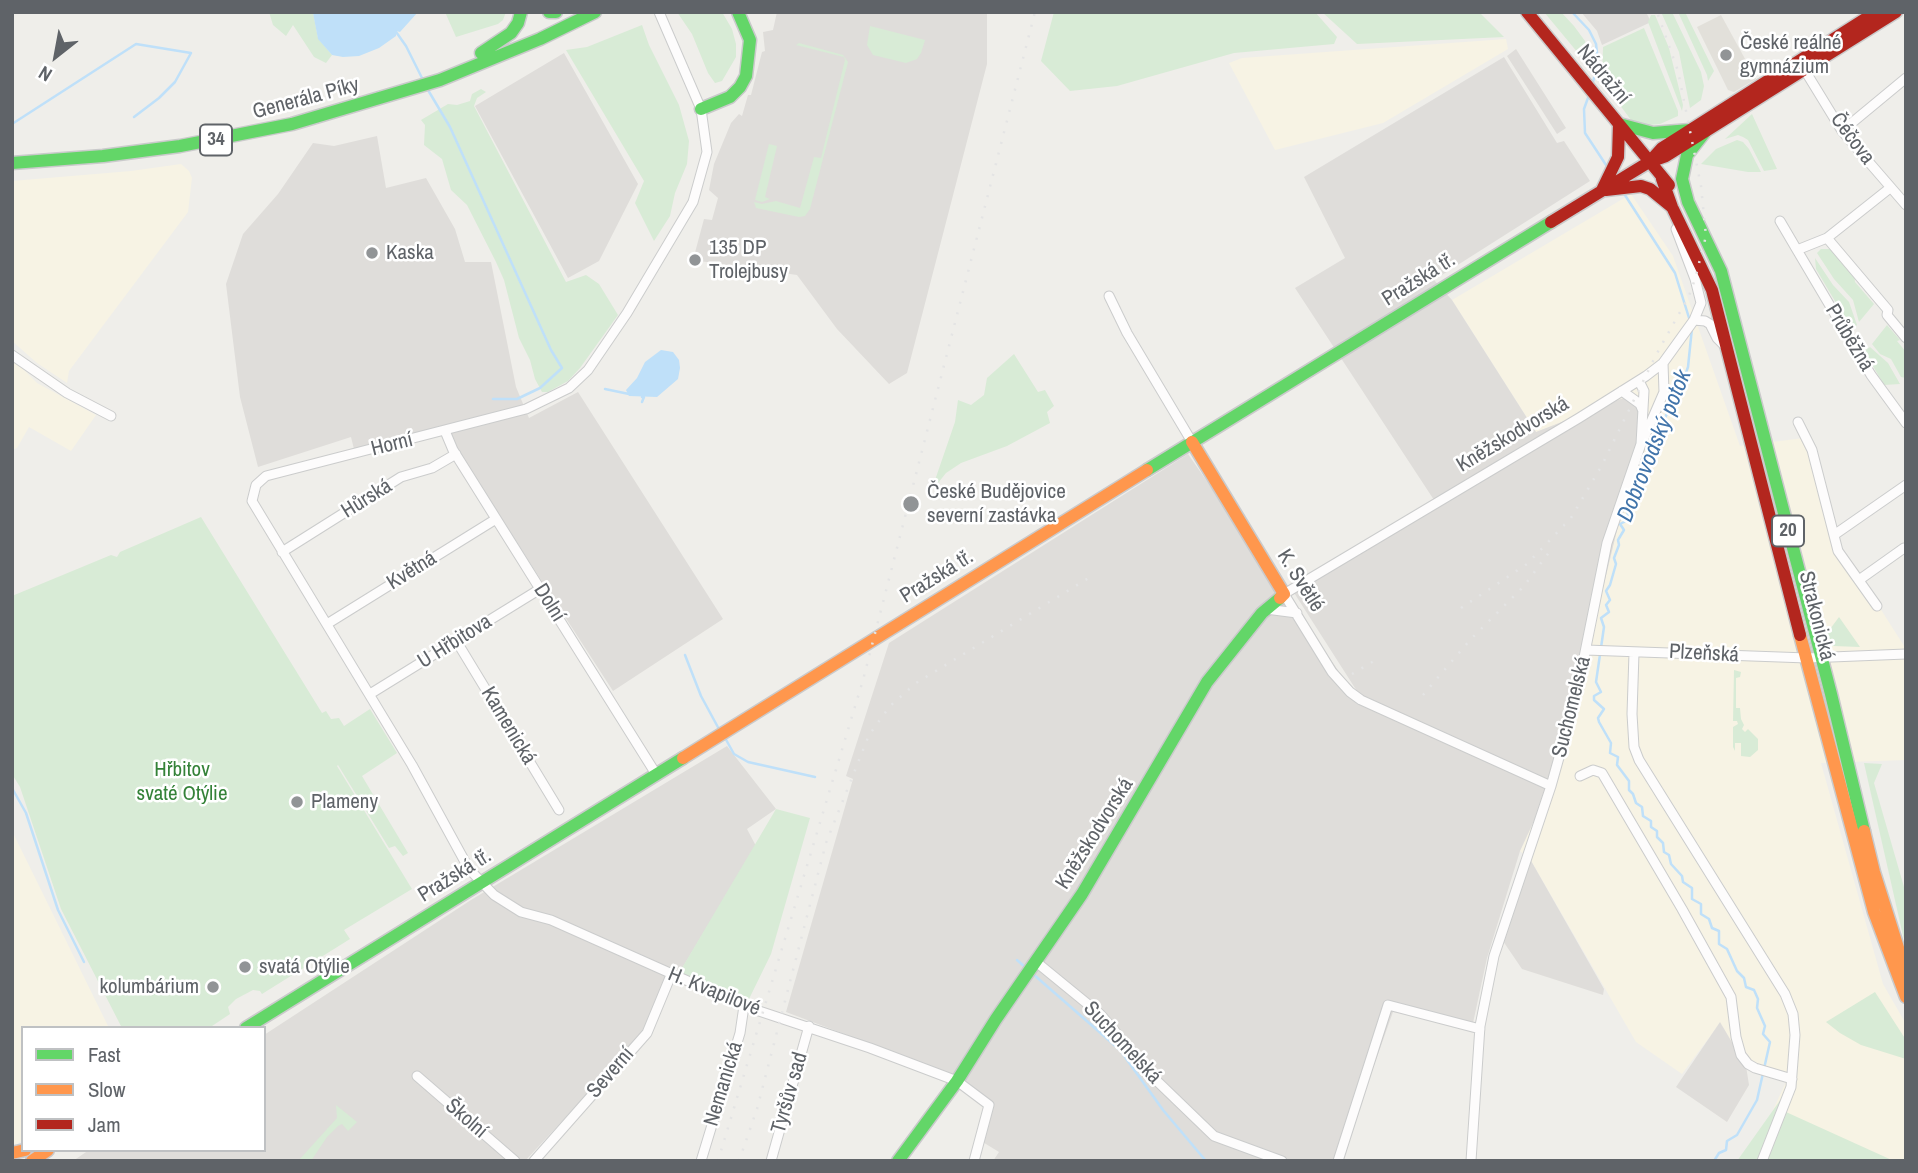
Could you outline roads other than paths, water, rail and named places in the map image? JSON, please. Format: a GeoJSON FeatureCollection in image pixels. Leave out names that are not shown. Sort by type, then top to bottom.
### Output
{"type":"FeatureCollection","features":[{"type":"Feature","properties":{"kind":"main road"},"geometry":{"type":"LineString","coordinates":[[481,53],[510,33],[518,23],[521,12]]}},
{"type":"Feature","properties":{"kind":"main road"},"geometry":{"type":"LineString","coordinates":[[549,12],[556,12]]}},
{"type":"Feature","properties":{"kind":"main road","name":"Generála Píky"},"geometry":{"type":"LineString","coordinates":[[438,75],[573,12]]}},
{"type":"Feature","properties":{"kind":"main road","name":"Generála Píky"},"geometry":{"type":"LineString","coordinates":[[12,163],[103,156],[236,137],[292,124],[540,39],[595,12]]}},
{"type":"Feature","properties":{"kind":"main road"},"geometry":{"type":"LineString","coordinates":[[701,109],[730,97],[746,76],[750,40],[738,12]]}},
{"type":"Feature","properties":{"kind":"main road","name":"Nádražní"},"geometry":{"type":"LineString","coordinates":[[1527,12],[1649,162]]}},
{"type":"Feature","properties":{"kind":"main road","name":"Pražská tř."},"geometry":{"type":"LineString","coordinates":[[1649,162],[1661,148],[1876,12]]}},
{"type":"Feature","properties":{"kind":"main road","name":"Pražská tř."},"geometry":{"type":"LineString","coordinates":[[249,1026],[1620,178],[1666,156],[1896,12]]}},
{"type":"Feature","properties":{"kind":"main road","name":"Generála Píky"},"geometry":{"type":"LineString","coordinates":[[12,153],[101,147],[233,127],[402,87]]}},
{"type":"Feature","properties":{"kind":"main road"},"geometry":{"type":"LineString","coordinates":[[1672,207],[1650,189],[1620,178],[1619,124],[1653,133],[1690,130]]}},
{"type":"Feature","properties":{"kind":"main road"},"geometry":{"type":"LineString","coordinates":[[1688,202],[1682,179],[1684,163],[1705,132]]}},
{"type":"Feature","properties":{"kind":"main road"},"geometry":{"type":"LineString","coordinates":[[1649,162],[1662,179]]}},
{"type":"Feature","properties":{"kind":"main road","name":"20"},"geometry":{"type":"LineString","coordinates":[[1662,179],[1688,202]]}},
{"type":"Feature","properties":{"kind":"main road","name":"20"},"geometry":{"type":"LineString","coordinates":[[1662,179],[1672,207]]}},
{"type":"Feature","properties":{"kind":"main road","name":"Strakonická"},"geometry":{"type":"LineString","coordinates":[[1688,202],[1721,271],[1874,872],[1906,973]]}},
{"type":"Feature","properties":{"kind":"main road","name":"Strakonická"},"geometry":{"type":"LineString","coordinates":[[1672,207],[1712,290],[1874,912],[1886,951],[1906,997]]}},
{"type":"Feature","properties":{"kind":"main road","name":"K. Světlé"},"geometry":{"type":"LineString","coordinates":[[1192,442],[1284,594]]}},
{"type":"Feature","properties":{"kind":"main road","name":"Kněžskodvorská"},"geometry":{"type":"LineString","coordinates":[[898,1161],[957,1080],[1124,826],[1207,682],[1266,609],[1284,594]]}},
{"type":"Feature","properties":{"kind":"street","name":"Horní"},"geometry":{"type":"LineString","coordinates":[[482,882],[469,869],[412,765],[252,501],[253,490],[266,476],[540,404],[569,388],[588,370],[632,306],[693,202],[707,152],[701,109],[660,15]]}},
{"type":"Feature","properties":{"kind":"street","name":"Čéčova"},"geometry":{"type":"LineString","coordinates":[[1804,69],[1842,131],[1906,205]]}},
{"type":"Feature","properties":{"kind":"street"},"geometry":{"type":"LineString","coordinates":[[1842,131],[1906,78]]}},
{"type":"Feature","properties":{"kind":"street"},"geometry":{"type":"LineString","coordinates":[[1797,250],[1827,238],[1891,188]]}},
{"type":"Feature","properties":{"kind":"street","name":"Kněžskodvorská"},"geometry":{"type":"LineString","coordinates":[[1284,594],[1639,381],[1663,363],[1694,321],[1701,303],[1677,232],[1672,207]]}},
{"type":"Feature","properties":{"kind":"street","name":"Průběžná"},"geometry":{"type":"LineString","coordinates":[[1780,221],[1871,375],[1906,423]]}},
{"type":"Feature","properties":{"kind":"street"},"geometry":{"type":"LineString","coordinates":[[1827,238],[1888,310],[1887,315],[1906,338]]}},
{"type":"Feature","properties":{"kind":"street","name":"K. Světlé"},"geometry":{"type":"LineString","coordinates":[[1110,296],[1127,333],[1192,442]]}},
{"type":"Feature","properties":{"kind":"street"},"geometry":{"type":"LineString","coordinates":[[1694,321],[1710,324],[1717,338],[1726,347]]}},
{"type":"Feature","properties":{"kind":"street"},"geometry":{"type":"LineString","coordinates":[[12,355],[67,393],[111,416]]}},
{"type":"Feature","properties":{"kind":"street"},"geometry":{"type":"LineString","coordinates":[[1641,444],[1664,392],[1663,363]]}},
{"type":"Feature","properties":{"kind":"street","name":"Suchomelská"},"geometry":{"type":"LineString","coordinates":[[1471,1161],[1480,1029],[1494,956],[1552,786],[1590,650],[1606,543],[1641,444],[1644,391],[1639,381]]}},
{"type":"Feature","properties":{"kind":"street"},"geometry":{"type":"LineString","coordinates":[[1622,391],[1640,404],[1644,414]]}},
{"type":"Feature","properties":{"kind":"street"},"geometry":{"type":"LineString","coordinates":[[1798,422],[1812,450],[1838,551],[1877,606]]}},
{"type":"Feature","properties":{"kind":"street","name":"Dolní"},"geometry":{"type":"LineString","coordinates":[[445,431],[456,454],[656,774]]}},
{"type":"Feature","properties":{"kind":"street","name":"Hůrská"},"geometry":{"type":"LineString","coordinates":[[282,552],[401,477],[432,468],[456,454]]}},
{"type":"Feature","properties":{"kind":"street"},"geometry":{"type":"LineString","coordinates":[[1834,536],[1906,485]]}},
{"type":"Feature","properties":{"kind":"street","name":"Květná"},"geometry":{"type":"LineString","coordinates":[[327,624],[496,519]]}},
{"type":"Feature","properties":{"kind":"street"},"geometry":{"type":"LineString","coordinates":[[1859,580],[1904,548]]}},
{"type":"Feature","properties":{"kind":"street","name":"U Hřbitova"},"geometry":{"type":"LineString","coordinates":[[370,694],[540,589]]}},
{"type":"Feature","properties":{"kind":"street","name":"K. Světlé"},"geometry":{"type":"LineString","coordinates":[[1284,594],[1332,671],[1350,692],[1361,700],[1552,786]]}},
{"type":"Feature","properties":{"kind":"street"},"geometry":{"type":"LineString","coordinates":[[1266,609],[1297,613]]}},
{"type":"Feature","properties":{"kind":"street","name":"Kamenická"},"geometry":{"type":"LineString","coordinates":[[457,642],[559,810]]}},
{"type":"Feature","properties":{"kind":"street","name":"Plzeňská"},"geometry":{"type":"LineString","coordinates":[[1590,650],[1821,657]]}},
{"type":"Feature","properties":{"kind":"street"},"geometry":{"type":"LineString","coordinates":[[1634,653],[1632,714],[1634,747],[1639,760],[1785,994],[1795,1024],[1792,1079],[1788,1098],[1762,1161]]}},
{"type":"Feature","properties":{"kind":"street"},"geometry":{"type":"LineString","coordinates":[[1821,657],[1906,654]]}},
{"type":"Feature","properties":{"kind":"street"},"geometry":{"type":"LineString","coordinates":[[1580,776],[1598,770],[1606,779],[1731,998],[1741,1055],[1755,1068],[1792,1079]]}},
{"type":"Feature","properties":{"kind":"street","name":"H. Kvapilové"},"geometry":{"type":"LineString","coordinates":[[482,882],[511,907],[551,920],[744,1006],[809,1026],[957,1080],[989,1105],[974,1161]]}},
{"type":"Feature","properties":{"kind":"street","name":"Suchomelská"},"geometry":{"type":"LineString","coordinates":[[1030,968],[1101,1015],[1158,1082],[1214,1136],[1282,1161]]}},
{"type":"Feature","properties":{"kind":"street","name":"Severní"},"geometry":{"type":"LineString","coordinates":[[534,1161],[647,1033],[671,975]]}},
{"type":"Feature","properties":{"kind":"street"},"geometry":{"type":"LineString","coordinates":[[1338,1161],[1388,1005],[1480,1029]]}},
{"type":"Feature","properties":{"kind":"street","name":"Nemanická"},"geometry":{"type":"LineString","coordinates":[[701,1161],[740,1033],[744,1006]]}},
{"type":"Feature","properties":{"kind":"street","name":"Tyršův sad"},"geometry":{"type":"LineString","coordinates":[[772,1161],[809,1026]]}},
{"type":"Feature","properties":{"kind":"street","name":"Školní"},"geometry":{"type":"LineString","coordinates":[[417,1076],[515,1161]]}},
{"type":"Feature","properties":{"kind":"water"},"geometry":{"type":"Polygon","coordinates":[[[418,12],[400,32],[396,31],[396,36],[379,48],[359,56],[343,57],[332,55],[318,39],[313,13],[418,12]]]}},
{"type":"Feature","properties":{"kind":"water"},"geometry":{"type":"Polygon","coordinates":[[[661,350],[673,352],[679,360],[678,379],[657,397],[629,396],[626,390],[637,378],[645,362],[661,350]]]}},
{"type":"Feature","properties":{"kind":"waterway","name":"Dobrovodský potok"},"geometry":{"type":"LineString","coordinates":[[1572,12],[1589,30],[1596,44],[1598,62],[1593,82]]}},
{"type":"Feature","properties":{"kind":"waterway"},"geometry":{"type":"LineString","coordinates":[[394,29],[422,78]]}},
{"type":"Feature","properties":{"kind":"waterway"},"geometry":{"type":"LineString","coordinates":[[12,124],[136,44],[191,53],[175,82],[134,117]]}},
{"type":"Feature","properties":{"kind":"waterway"},"geometry":{"type":"LineString","coordinates":[[428,90],[450,127],[551,350],[562,368],[540,388],[517,399],[493,399]]}},
{"type":"Feature","properties":{"kind":"waterway","name":"Dobrovodský potok"},"geometry":{"type":"LineString","coordinates":[[1589,95],[1584,109],[1585,133],[1608,168]]}},
{"type":"Feature","properties":{"kind":"waterway","name":"Dobrovodský potok"},"geometry":{"type":"LineString","coordinates":[[1623,192],[1675,273],[1690,321]]}},
{"type":"Feature","properties":{"kind":"waterway","name":"Dobrovodský potok"},"geometry":{"type":"LineString","coordinates":[[1692,328],[1688,367],[1682,384],[1675,391],[1674,402],[1653,447],[1650,462],[1644,465],[1644,471],[1640,475],[1642,483],[1636,487],[1637,496],[1632,499],[1632,507],[1627,512],[1630,519],[1620,524],[1624,530],[1618,540],[1614,558],[1616,564],[1606,591],[1610,600],[1606,605],[1609,612],[1601,618],[1604,627],[1596,682],[1601,692],[1594,696],[1594,700],[1604,709],[1598,718],[1599,722],[1611,743],[1610,753],[1618,757],[1617,765],[1629,781],[1629,790],[1636,803],[1642,807],[1643,816],[1651,821],[1651,827],[1657,831],[1657,837],[1663,843],[1664,852],[1669,855],[1671,864],[1682,876],[1683,882],[1692,888],[1692,899],[1701,904],[1701,914],[1709,919],[1712,928],[1719,931],[1719,944],[1727,949],[1737,971],[1744,978],[1746,987],[1754,990],[1758,999],[1757,1008],[1765,1026],[1763,1034],[1770,1042],[1757,1100],[1737,1135],[1727,1141],[1726,1150],[1719,1153],[1714,1161]]}},
{"type":"Feature","properties":{"kind":"waterway"},"geometry":{"type":"LineString","coordinates":[[605,389],[629,394]]}},
{"type":"Feature","properties":{"kind":"waterway"},"geometry":{"type":"LineString","coordinates":[[642,397],[642,402]]}},
{"type":"Feature","properties":{"kind":"waterway"},"geometry":{"type":"LineString","coordinates":[[685,655],[701,696],[720,731]]}},
{"type":"Feature","properties":{"kind":"waterway"},"geometry":{"type":"LineString","coordinates":[[724,736],[734,754],[748,762],[815,777]]}},
{"type":"Feature","properties":{"kind":"waterway"},"geometry":{"type":"LineString","coordinates":[[12,788],[26,813],[58,910],[84,962]]}},
{"type":"Feature","properties":{"kind":"waterway"},"geometry":{"type":"LineString","coordinates":[[1017,960],[1025,967]]}},
{"type":"Feature","properties":{"kind":"waterway"},"geometry":{"type":"LineString","coordinates":[[1033,974],[1120,1050],[1163,1110],[1206,1161]]}},
{"type":"Feature","properties":{"kind":"railway"},"geometry":{"type":"LineString","coordinates":[[718,1161],[863,680],[1035,12]]}},
{"type":"Feature","properties":{"kind":"railway"},"geometry":{"type":"LineString","coordinates":[[1461,608],[1527,564],[1571,518],[1602,465],[1656,355],[1689,296],[1695,279],[1706,236],[1701,186],[1678,71],[1657,12]]}},
{"type":"Feature","properties":{"kind":"railway"},"geometry":{"type":"LineString","coordinates":[[1423,695],[1470,640],[1524,586],[1550,551]]}},
{"type":"Feature","properties":{"kind":"railway"},"geometry":{"type":"LineString","coordinates":[[739,1161],[757,1109],[826,843],[869,735],[890,706],[916,683],[1092,576]]}},
{"type":"Feature","properties":{"kind":"railway"},"geometry":{"type":"LineString","coordinates":[[1352,674],[1379,658]]}},
{"type":"Feature","properties":{"kind":"place","name":"České reálné gymnázium"},"geometry":{"type":"Point","coordinates":[1726,55]}},
{"type":"Feature","properties":{"kind":"place","name":"Kaska"},"geometry":{"type":"Point","coordinates":[372,253]}},
{"type":"Feature","properties":{"kind":"place","name":"135 DP Trolejbusy"},"geometry":{"type":"Point","coordinates":[695,260]}},
{"type":"Feature","properties":{"kind":"place","name":"České Budějovice severní zastávka"},"geometry":{"type":"Point","coordinates":[911,504]}},
{"type":"Feature","properties":{"kind":"place","name":"Plameny"},"geometry":{"type":"Point","coordinates":[297,802]}},
{"type":"Feature","properties":{"kind":"place","name":"svatá Otýlie"},"geometry":{"type":"Point","coordinates":[245,967]}},
{"type":"Feature","properties":{"kind":"place","name":"kolumbárium"},"geometry":{"type":"Point","coordinates":[213,987]}},
{"type":"Feature","properties":{"kind":"park label","name":"Hřbitov svaté Otýlie"},"geometry":{"type":"Point","coordinates":[182,782]}}]}
